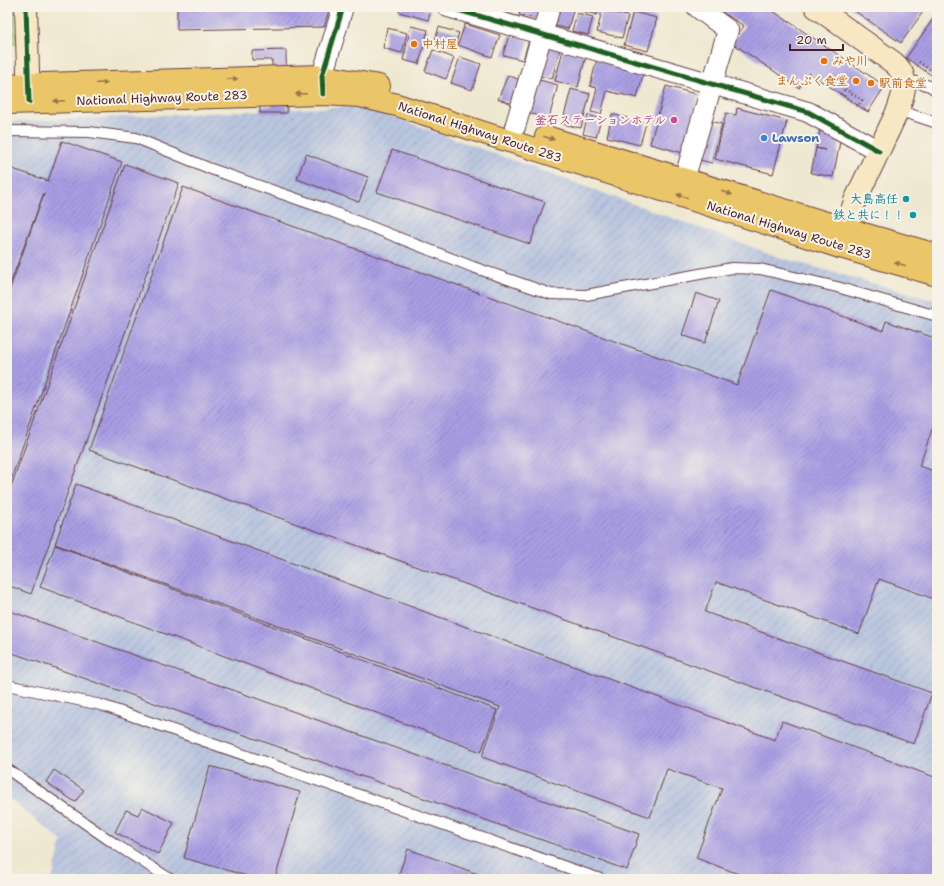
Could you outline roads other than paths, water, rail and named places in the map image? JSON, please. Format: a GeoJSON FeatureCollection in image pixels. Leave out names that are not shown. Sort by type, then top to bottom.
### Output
{"type":"FeatureCollection","features":[{"type":"Feature","properties":{"kind":"highway","name":"National Highway Route 283"},"geometry":{"type":"LineString","coordinates":[[7,103],[29,94],[323,85],[355,81],[389,89],[684,180],[843,238],[937,275]]}},
{"type":"Feature","properties":{"kind":"highway","name":"National Highway Route 283"},"geometry":{"type":"LineString","coordinates":[[7,85],[29,94]]}},
{"type":"Feature","properties":{"kind":"highway","name":"National Highway Route 283"},"geometry":{"type":"LineString","coordinates":[[323,85],[397,105],[843,238],[937,255]]}},
{"type":"Feature","properties":{"kind":"street"},"geometry":{"type":"LineString","coordinates":[[26,7],[29,94]]}},
{"type":"Feature","properties":{"kind":"street"},"geometry":{"type":"LineString","coordinates":[[323,85],[343,7]]}},
{"type":"Feature","properties":{"kind":"street"},"geometry":{"type":"LineString","coordinates":[[448,7],[808,112],[880,151]]}},
{"type":"Feature","properties":{"kind":"street"},"geometry":{"type":"LineString","coordinates":[[515,127],[550,7]]}},
{"type":"Feature","properties":{"kind":"street"},"geometry":{"type":"LineString","coordinates":[[684,180],[728,30],[697,7]]}},
{"type":"Feature","properties":{"kind":"street"},"geometry":{"type":"LineString","coordinates":[[816,7],[894,63],[900,68],[905,79],[903,95],[898,110],[880,151],[855,201],[843,238]]}},
{"type":"Feature","properties":{"kind":"lane"},"geometry":{"type":"LineString","coordinates":[[905,79],[930,86],[937,91]]}},
{"type":"Feature","properties":{"kind":"lane"},"geometry":{"type":"LineString","coordinates":[[898,110],[937,124]]}},
{"type":"Feature","properties":{"kind":"lane"},"geometry":{"type":"LineString","coordinates":[[7,131],[88,132],[136,138],[211,169],[323,208],[473,267],[551,294],[586,294],[732,268],[760,269],[837,287],[937,316]]}},
{"type":"Feature","properties":{"kind":"lane"},"geometry":{"type":"LineString","coordinates":[[7,685],[101,705],[600,879]]}},
{"type":"Feature","properties":{"kind":"lane"},"geometry":{"type":"LineString","coordinates":[[7,769],[102,835],[170,879]]}},
{"type":"Feature","properties":{"kind":"place","name":"中村屋"},"geometry":{"type":"Point","coordinates":[414,44]}},
{"type":"Feature","properties":{"kind":"place","name":"みや川"},"geometry":{"type":"Point","coordinates":[824,61]}},
{"type":"Feature","properties":{"kind":"place","name":"まんぷく食堂"},"geometry":{"type":"Point","coordinates":[856,81]}},
{"type":"Feature","properties":{"kind":"place","name":"駅前食堂"},"geometry":{"type":"Point","coordinates":[871,83]}},
{"type":"Feature","properties":{"kind":"place","name":"釜石ステーションホテル"},"geometry":{"type":"Point","coordinates":[674,120]}},
{"type":"Feature","properties":{"kind":"place","name":"Lawson"},"geometry":{"type":"Point","coordinates":[764,138]}},
{"type":"Feature","properties":{"kind":"place","name":"大島高任"},"geometry":{"type":"Point","coordinates":[906,199]}},
{"type":"Feature","properties":{"kind":"place","name":"鉄と共に！！"},"geometry":{"type":"Point","coordinates":[913,215]}}]}
